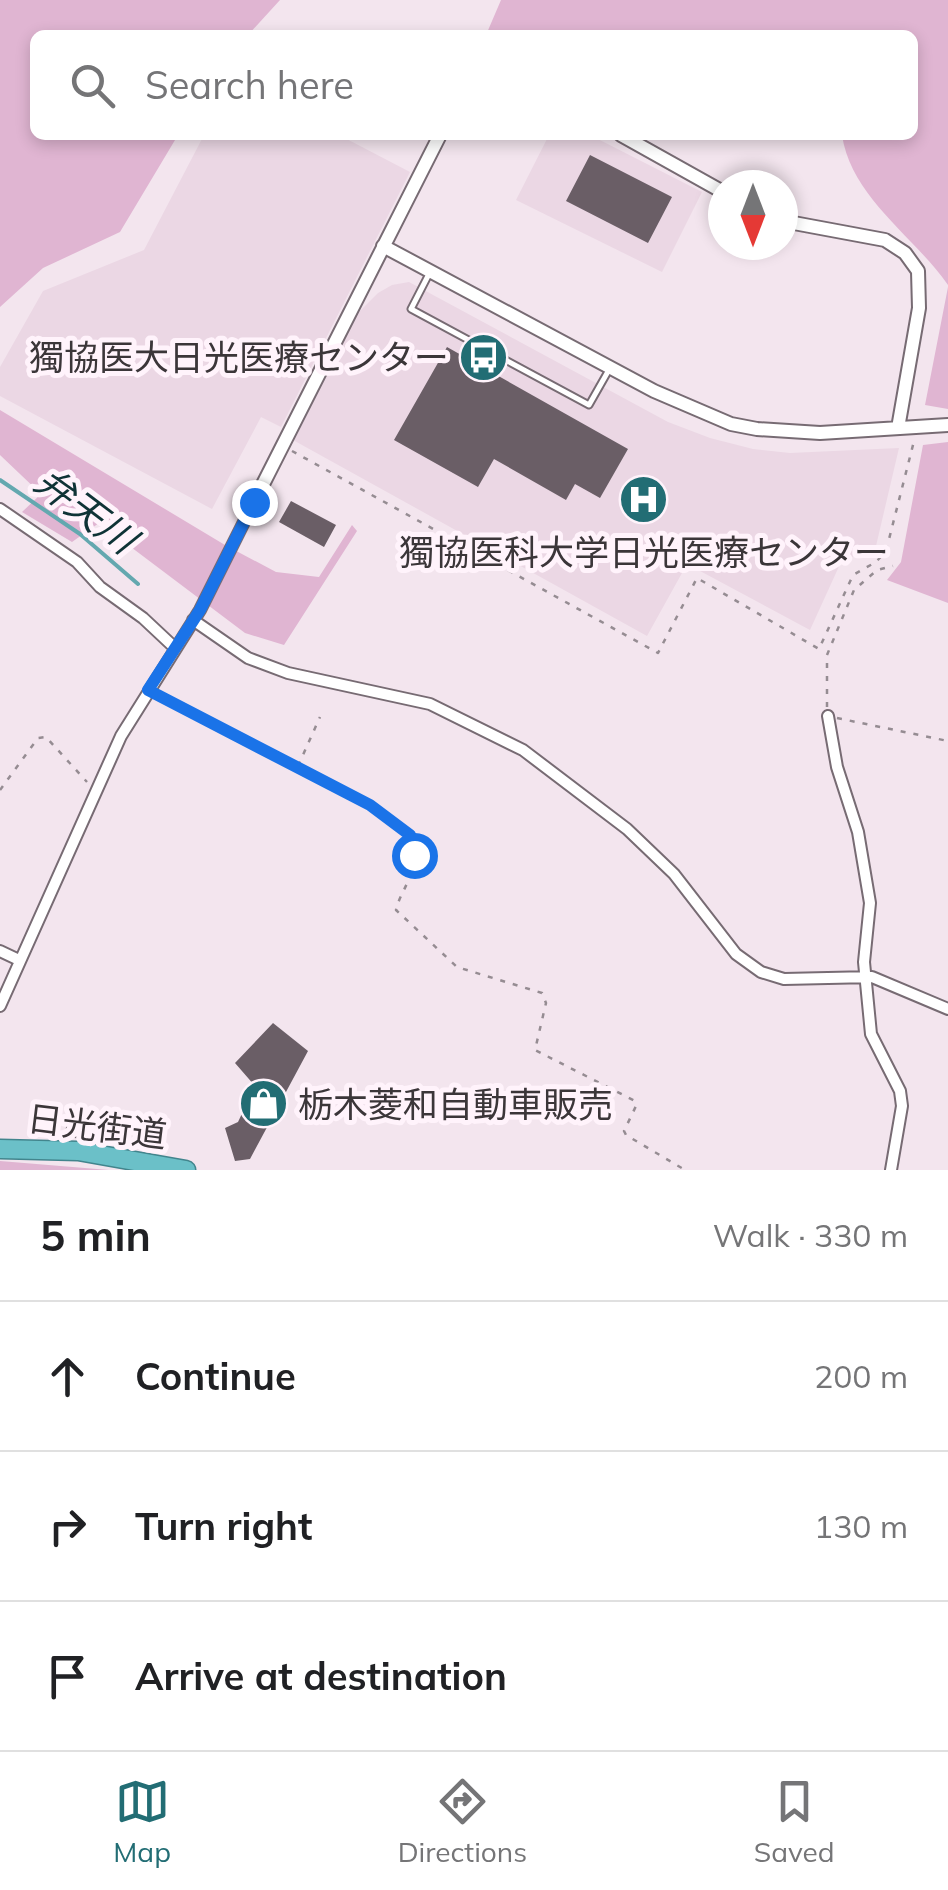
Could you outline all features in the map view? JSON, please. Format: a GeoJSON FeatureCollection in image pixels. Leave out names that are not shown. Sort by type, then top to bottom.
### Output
{"type":"FeatureCollection","features":[{"type":"Feature","properties":{"kind":"highway","name":"日光街道"},"geometry":{"type":"LineString","coordinates":[[0,1148],[78,1151],[186,1170]]}},
{"type":"Feature","properties":{"kind":"street"},"geometry":{"type":"LineString","coordinates":[[0,1006],[120,736],[193,620],[437,140]]}},
{"type":"Feature","properties":{"kind":"street"},"geometry":{"type":"LineString","coordinates":[[629,140],[708,184]]}},
{"type":"Feature","properties":{"kind":"street"},"geometry":{"type":"LineString","coordinates":[[798,224],[885,240],[905,253],[918,270],[920,308],[898,428]]}},
{"type":"Feature","properties":{"kind":"street"},"geometry":{"type":"LineString","coordinates":[[384,246],[611,367],[731,424],[782,432],[948,425]]}},
{"type":"Feature","properties":{"kind":"street"},"geometry":{"type":"LineString","coordinates":[[0,509],[77,562],[100,587],[143,618],[174,648]]}},
{"type":"Feature","properties":{"kind":"street"},"geometry":{"type":"LineString","coordinates":[[193,620],[248,658],[288,673],[430,704],[523,750],[626,828],[674,874],[736,954],[760,972],[784,979],[865,977],[948,1009]]}},
{"type":"Feature","properties":{"kind":"street"},"geometry":{"type":"LineString","coordinates":[[828,716],[837,767],[858,832],[870,904],[864,962],[871,1034],[900,1091],[902,1106],[891,1170]]}},
{"type":"Feature","properties":{"kind":"street"},"geometry":{"type":"LineString","coordinates":[[0,950],[19,960]]}},
{"type":"Feature","properties":{"kind":"lane"},"geometry":{"type":"LineString","coordinates":[[430,272],[412,309],[590,405],[611,367]]}},
{"type":"Feature","properties":{"kind":"path"},"geometry":{"type":"LineString","coordinates":[[282,445],[658,653],[697,578],[819,649],[853,575],[876,562],[886,551],[914,442]]}},
{"type":"Feature","properties":{"kind":"path"},"geometry":{"type":"LineString","coordinates":[[893,566],[878,570],[854,590],[827,655],[828,716],[948,741]]}},
{"type":"Feature","properties":{"kind":"path"},"geometry":{"type":"LineString","coordinates":[[148,690],[370,805],[403,827],[410,835],[414,855],[410,878],[396,910],[457,967],[542,993],[546,1003],[534,1050],[635,1100],[626,1135],[684,1170]]}},
{"type":"Feature","properties":{"kind":"path"},"geometry":{"type":"LineString","coordinates":[[298,768],[320,718]]}},
{"type":"Feature","properties":{"kind":"path"},"geometry":{"type":"LineString","coordinates":[[0,790],[38,738],[46,737],[95,791]]}},
{"type":"Feature","properties":{"kind":"shaded area"},"geometry":{"type":"Polygon","coordinates":[[[0,0],[280,0],[253,30],[30,30],[30,140],[175,140],[120,232],[43,268],[0,307],[0,0]]]}},
{"type":"Feature","properties":{"kind":"shaded area"},"geometry":{"type":"Polygon","coordinates":[[[501,0],[948,0],[948,285],[871,197],[858,178],[843,140],[918,140],[918,30],[488,30],[501,0]]]}},
{"type":"Feature","properties":{"kind":"shaded area"},"geometry":{"type":"Polygon","coordinates":[[[201,140],[349,140],[410,172],[281,427],[261,417],[212,509],[0,396],[0,367],[43,291],[144,250],[201,140]]]}},
{"type":"Feature","properties":{"kind":"shaded area"},"geometry":{"type":"Polygon","coordinates":[[[546,140],[600,140],[702,192],[662,272],[516,200],[546,140]]]}},
{"type":"Feature","properties":{"kind":"shaded area","name":"獨協医科大学日光医療センター"},"geometry":{"type":"Polygon","coordinates":[[[409,282],[668,422],[710,438],[790,453],[899,448],[876,546],[841,562],[810,630],[687,564],[647,636],[293,440],[357,314],[378,293],[409,282]]]}},
{"type":"Feature","properties":{"kind":"shaded area"},"geometry":{"type":"Polygon","coordinates":[[[948,287],[948,409],[925,405],[948,287]]]}},
{"type":"Feature","properties":{"kind":"shaded area"},"geometry":{"type":"Polygon","coordinates":[[[0,410],[276,572],[319,577],[352,525],[357,531],[284,645],[245,633],[99,523],[72,542],[22,512],[41,494],[0,455],[0,410]]]}},
{"type":"Feature","properties":{"kind":"shaded area"},"geometry":{"type":"Polygon","coordinates":[[[948,442],[948,603],[887,580],[901,562],[923,445],[948,442]]]}},
{"type":"Feature","properties":{"kind":"shaded area"},"geometry":{"type":"Polygon","coordinates":[[[0,1161],[109,1170],[0,1170],[0,1161]]]}},
{"type":"Feature","properties":{"kind":"building"},"geometry":{"type":"Polygon","coordinates":[[[590,155],[672,197],[648,243],[566,201],[590,155]]]}},
{"type":"Feature","properties":{"kind":"building"},"geometry":{"type":"Polygon","coordinates":[[[447,347],[628,449],[600,498],[575,484],[566,500],[494,459],[478,487],[394,440],[447,347]]]}},
{"type":"Feature","properties":{"kind":"building"},"geometry":{"type":"Polygon","coordinates":[[[291,501],[336,525],[324,547],[279,522],[291,501]]]}},
{"type":"Feature","properties":{"kind":"building","name":"栃木菱和自動車販売"},"geometry":{"type":"Polygon","coordinates":[[[273,1023],[308,1051],[250,1159],[235,1161],[225,1128],[238,1122],[255,1086],[235,1063],[273,1023]]]}},
{"type":"Feature","properties":{"kind":"building"},"geometry":{"type":"Polygon","coordinates":[[[67,1117],[86,1119],[84,1139],[65,1137],[67,1117]]]}},
{"type":"Feature","properties":{"kind":"waterway","name":"弁天川"},"geometry":{"type":"LineString","coordinates":[[0,480],[80,534],[138,584]]}},
{"type":"Feature","properties":{"kind":"place","name":"獨協医大日光医療センター"},"geometry":{"type":"Point","coordinates":[484,357]}},
{"type":"Feature","properties":{"kind":"place","name":"獨協医科大学日光医療センター"},"geometry":{"type":"Point","coordinates":[644,500]}},
{"type":"Feature","properties":{"kind":"place","name":"栃木菱和自動車販売"},"geometry":{"type":"Point","coordinates":[263,1104]}},
{"type":"Feature","properties":{"kind":"route"},"geometry":{"type":"LineString","coordinates":[[254,502],[200,610],[148,690],[370,805],[403,827],[410,835],[414,855]]}}]}
